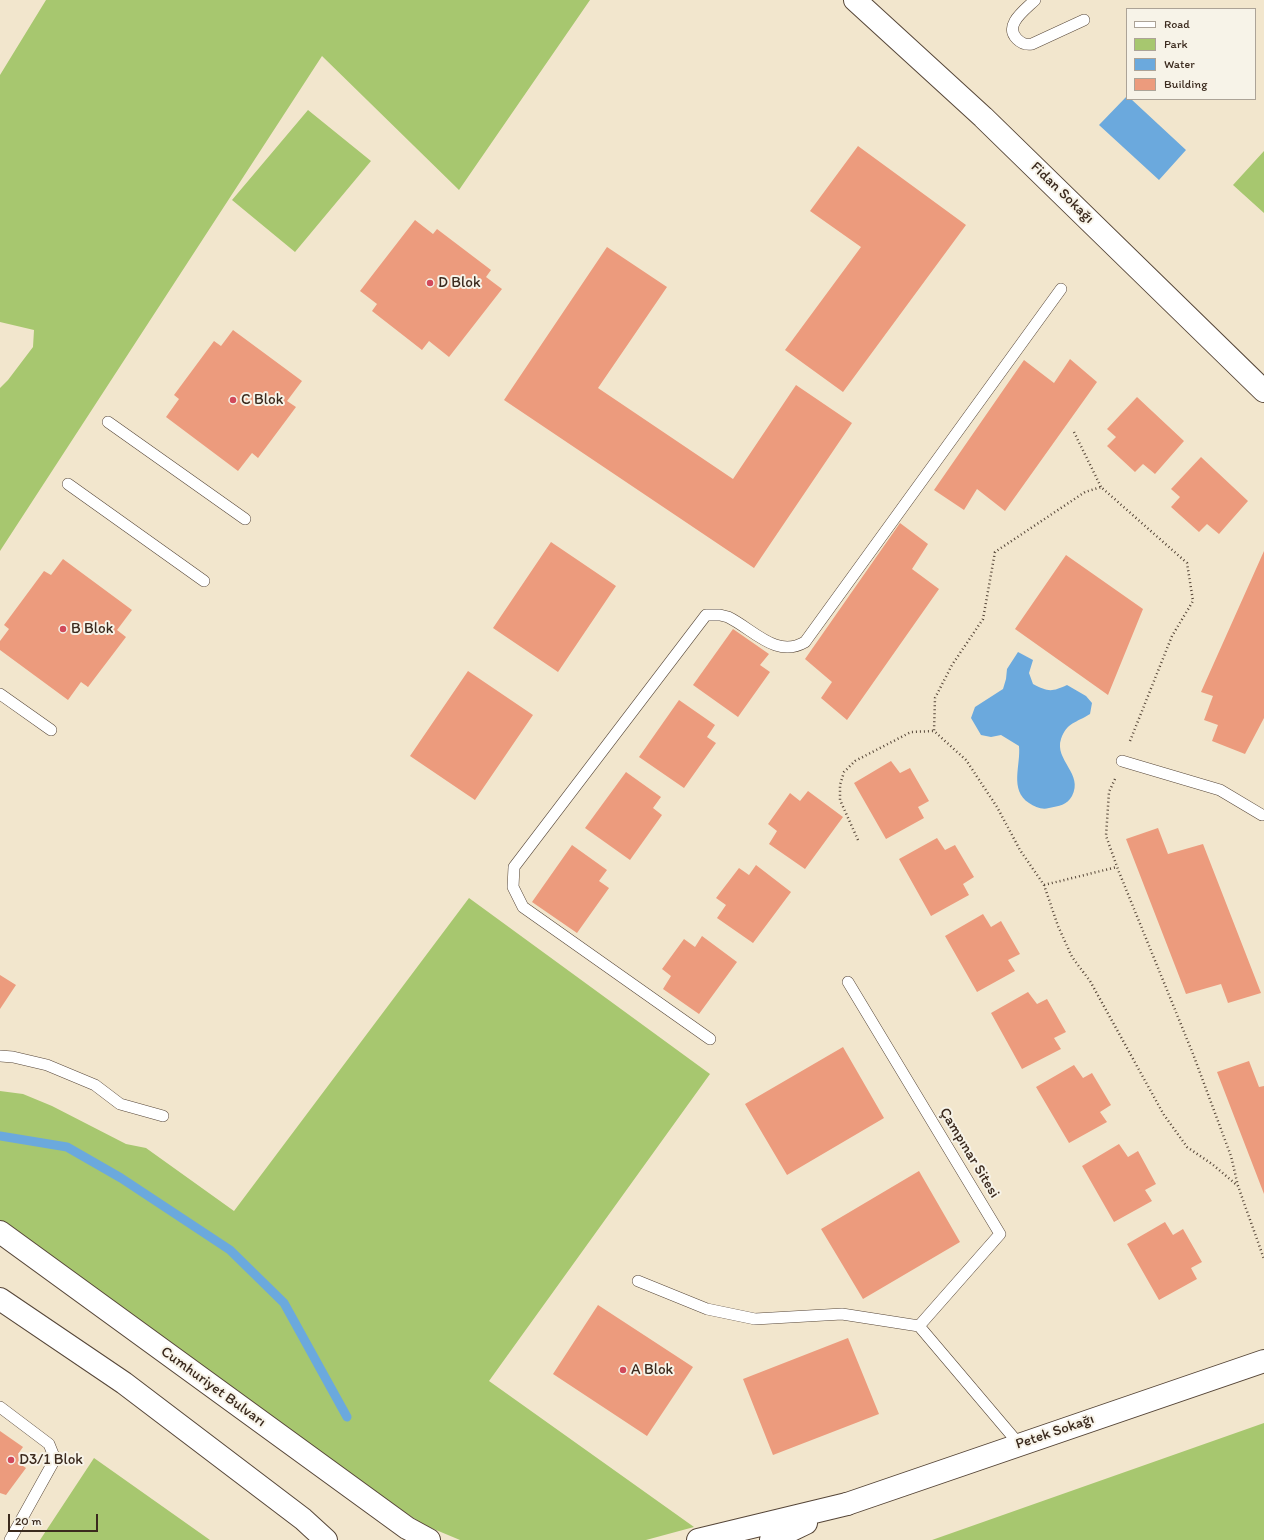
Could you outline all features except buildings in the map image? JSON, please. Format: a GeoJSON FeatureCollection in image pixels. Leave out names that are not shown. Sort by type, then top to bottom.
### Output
{"type":"FeatureCollection","features":[{"type":"Feature","properties":{"kind":"street","name":"Fidan Sokağı"},"geometry":{"type":"LineString","coordinates":[[855,0],[983,117],[1264,391]]}},
{"type":"Feature","properties":{"kind":"street","name":"Cumhuriyet Bulvarı"},"geometry":{"type":"LineString","coordinates":[[0,1232],[407,1528],[429,1540]]}},
{"type":"Feature","properties":{"kind":"street"},"geometry":{"type":"LineString","coordinates":[[0,1299],[124,1384],[303,1519],[326,1540]]}},
{"type":"Feature","properties":{"kind":"street","name":"Petek Sokağı"},"geometry":{"type":"LineString","coordinates":[[847,1504],[1264,1361]]}},
{"type":"Feature","properties":{"kind":"street"},"geometry":{"type":"LineString","coordinates":[[698,1540],[847,1504]]}},
{"type":"Feature","properties":{"kind":"street"},"geometry":{"type":"LineString","coordinates":[[771,1540],[847,1504]]}},
{"type":"Feature","properties":{"kind":"lane"},"geometry":{"type":"LineString","coordinates":[[1035,0],[1014,21],[1012,26],[1014,36],[1026,45],[1032,44],[1084,20]]}},
{"type":"Feature","properties":{"kind":"lane"},"geometry":{"type":"LineString","coordinates":[[710,1039],[523,906],[513,887],[514,867],[706,615],[728,616],[775,646],[790,648],[805,642],[1061,289]]}},
{"type":"Feature","properties":{"kind":"lane"},"geometry":{"type":"LineString","coordinates":[[108,422],[245,519]]}},
{"type":"Feature","properties":{"kind":"lane"},"geometry":{"type":"LineString","coordinates":[[68,484],[204,581]]}},
{"type":"Feature","properties":{"kind":"lane"},"geometry":{"type":"LineString","coordinates":[[0,694],[51,730]]}},
{"type":"Feature","properties":{"kind":"lane"},"geometry":{"type":"LineString","coordinates":[[1122,761],[1220,790],[1262,815]]}},
{"type":"Feature","properties":{"kind":"lane","name":"Çampınar Sitesi"},"geometry":{"type":"LineString","coordinates":[[848,982],[1000,1234],[919,1326]]}},
{"type":"Feature","properties":{"kind":"lane"},"geometry":{"type":"LineString","coordinates":[[0,1056],[13,1057],[47,1065],[95,1085],[120,1104],[163,1116]]}},
{"type":"Feature","properties":{"kind":"lane"},"geometry":{"type":"LineString","coordinates":[[638,1281],[708,1309],[755,1319],[842,1314],[919,1326],[1019,1444]]}},
{"type":"Feature","properties":{"kind":"lane"},"geometry":{"type":"LineString","coordinates":[[0,1407],[49,1444],[55,1459],[10,1540]]}},
{"type":"Feature","properties":{"kind":"lane"},"geometry":{"type":"LineString","coordinates":[[0,1536],[6,1540]]}},
{"type":"Feature","properties":{"kind":"path"},"geometry":{"type":"LineString","coordinates":[[1074,432],[1101,487],[1188,563],[1193,601],[1172,636],[1110,792],[1106,836],[1117,867],[1193,1054],[1231,1156],[1238,1186],[1264,1259]]}},
{"type":"Feature","properties":{"kind":"path"},"geometry":{"type":"LineString","coordinates":[[934,731],[935,698],[952,665],[983,619],[995,552],[1086,492],[1101,487]]}},
{"type":"Feature","properties":{"kind":"path"},"geometry":{"type":"LineString","coordinates":[[858,840],[840,800],[840,785],[844,772],[855,761],[911,732],[934,731],[966,760],[997,806],[1020,850],[1044,885],[1058,926],[1072,957],[1090,981],[1164,1115],[1187,1147],[1212,1164],[1238,1186]]}},
{"type":"Feature","properties":{"kind":"path"},"geometry":{"type":"LineString","coordinates":[[1044,885],[1117,867]]}},
{"type":"Feature","properties":{"kind":"green space"},"geometry":{"type":"Polygon","coordinates":[[[46,0],[590,0],[459,190],[322,56],[0,551],[0,388],[8,380],[33,347],[34,330],[0,322],[0,75],[46,0]]]}},
{"type":"Feature","properties":{"kind":"green space"},"geometry":{"type":"Polygon","coordinates":[[[308,110],[371,161],[295,252],[232,200],[308,110]]]}},
{"type":"Feature","properties":{"kind":"green space"},"geometry":{"type":"Polygon","coordinates":[[[1264,151],[1264,213],[1233,185],[1264,151]]]}},
{"type":"Feature","properties":{"kind":"green space"},"geometry":{"type":"Polygon","coordinates":[[[469,898],[710,1074],[489,1381],[694,1527],[646,1540],[460,1540],[424,1525],[385,1499],[0,1222],[0,1091],[23,1094],[52,1106],[126,1144],[146,1148],[234,1211],[469,898]]]}},
{"type":"Feature","properties":{"kind":"green space"},"geometry":{"type":"Polygon","coordinates":[[[1264,1423],[1264,1540],[932,1540],[1264,1423]]]}},
{"type":"Feature","properties":{"kind":"green space"},"geometry":{"type":"Polygon","coordinates":[[[94,1458],[210,1540],[40,1540],[94,1458]]]}},
{"type":"Feature","properties":{"kind":"water"},"geometry":{"type":"Polygon","coordinates":[[[1126,97],[1126,100],[1132,100],[1186,150],[1159,180],[1099,125],[1126,97]]]}},
{"type":"Feature","properties":{"kind":"water"},"geometry":{"type":"Polygon","coordinates":[[[1018,652],[1033,660],[1029,673],[1033,684],[1046,690],[1054,690],[1067,685],[1086,696],[1092,703],[1090,714],[1069,726],[1063,733],[1060,747],[1061,754],[1072,774],[1075,788],[1068,801],[1056,807],[1046,809],[1039,808],[1023,798],[1019,791],[1017,777],[1019,746],[1001,735],[991,737],[981,735],[971,718],[975,707],[1003,689],[1007,669],[1018,652]]]}},
{"type":"Feature","properties":{"kind":"waterway"},"geometry":{"type":"LineString","coordinates":[[0,1136],[67,1147],[121,1178],[230,1250],[284,1303],[347,1417]]}},
{"type":"Feature","properties":{"kind":"place","name":"D Blok"},"geometry":{"type":"Point","coordinates":[430,283]}},
{"type":"Feature","properties":{"kind":"place","name":"C Blok"},"geometry":{"type":"Point","coordinates":[233,400]}},
{"type":"Feature","properties":{"kind":"place","name":"B Blok"},"geometry":{"type":"Point","coordinates":[63,629]}},
{"type":"Feature","properties":{"kind":"place","name":"A Blok"},"geometry":{"type":"Point","coordinates":[623,1370]}},
{"type":"Feature","properties":{"kind":"place","name":"D3/1 Blok"},"geometry":{"type":"Point","coordinates":[11,1460]}}]}
